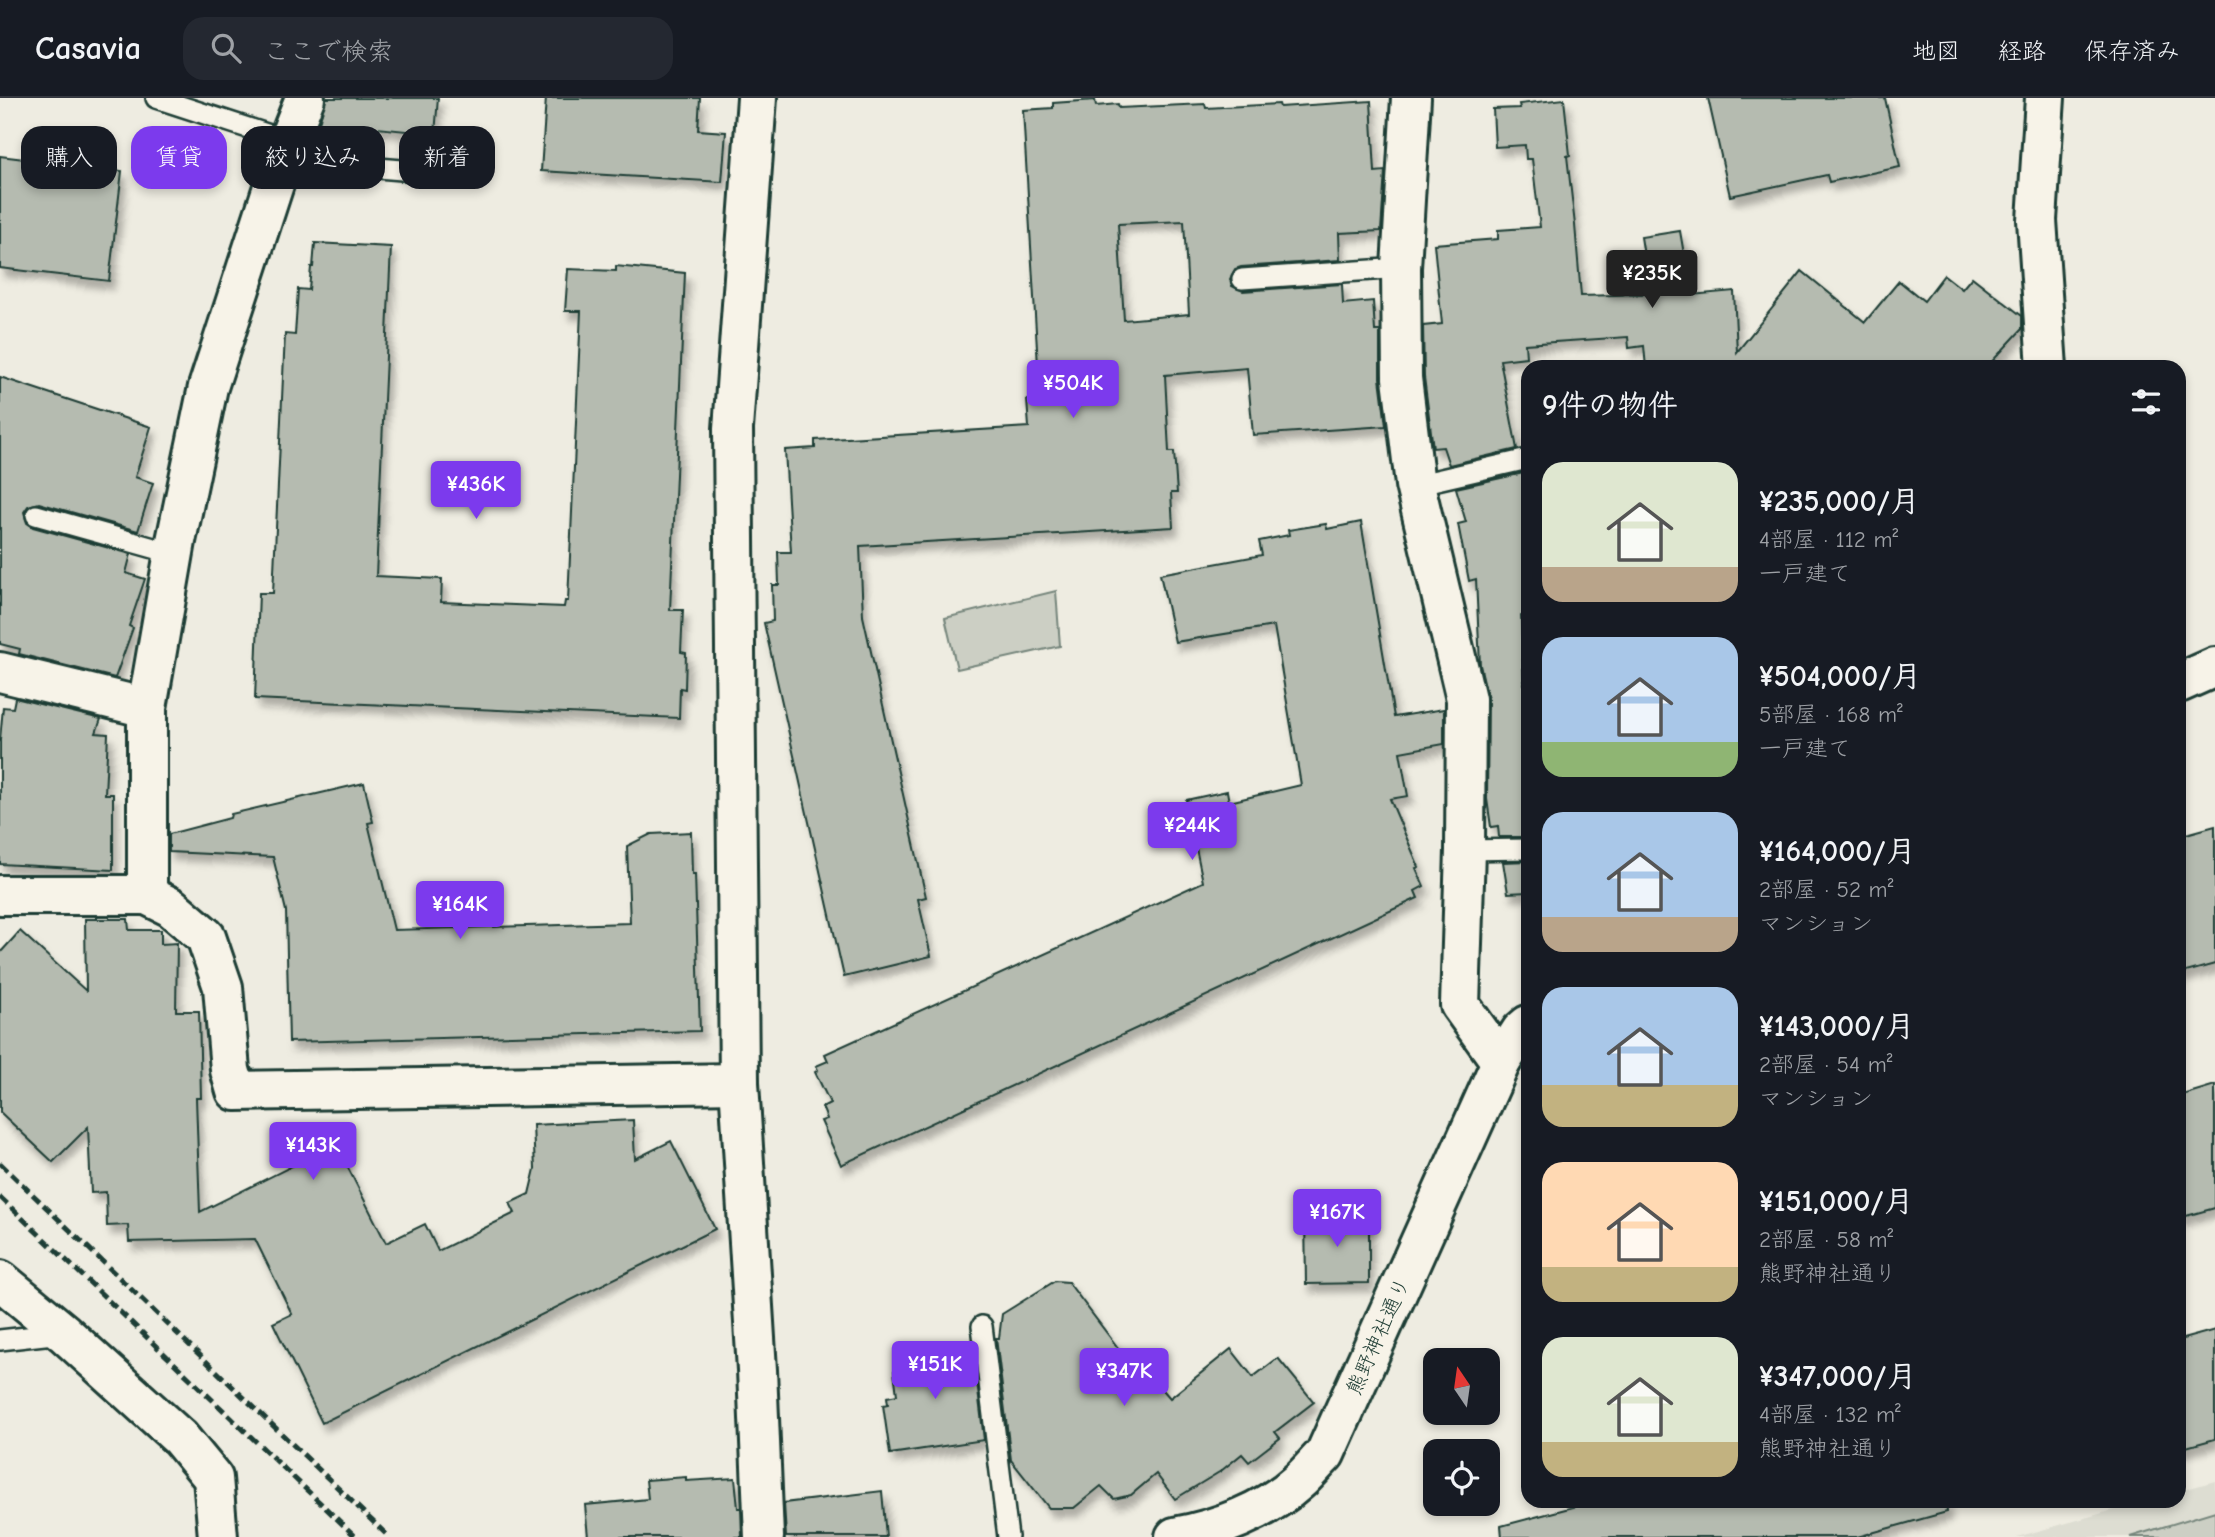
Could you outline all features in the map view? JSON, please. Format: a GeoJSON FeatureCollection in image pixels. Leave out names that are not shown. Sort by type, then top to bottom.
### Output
{"type":"FeatureCollection","features":[{"type":"Feature","properties":{"kind":"street"},"geometry":{"type":"LineString","coordinates":[[294,126],[305,98]]}},
{"type":"Feature","properties":{"kind":"street"},"geometry":{"type":"LineString","coordinates":[[757,98],[733,429],[739,1083],[757,1370],[764,1537]]}},
{"type":"Feature","properties":{"kind":"street"},"geometry":{"type":"LineString","coordinates":[[1411,98],[1401,268],[1402,378],[1415,485],[1466,699],[1460,1005],[1501,1062]]}},
{"type":"Feature","properties":{"kind":"street"},"geometry":{"type":"LineString","coordinates":[[2045,98],[2036,220],[2046,360]]}},
{"type":"Feature","properties":{"kind":"street"},"geometry":{"type":"LineString","coordinates":[[147,895],[147,708],[208,387],[272,189]]}},
{"type":"Feature","properties":{"kind":"street"},"geometry":{"type":"LineString","coordinates":[[2186,680],[2215,667]]}},
{"type":"Feature","properties":{"kind":"street"},"geometry":{"type":"LineString","coordinates":[[0,672],[147,708]]}},
{"type":"Feature","properties":{"kind":"street"},"geometry":{"type":"LineString","coordinates":[[0,895],[147,895],[172,907],[206,937],[223,987],[230,1070],[236,1091],[739,1083]]}},
{"type":"Feature","properties":{"kind":"street","name":"熊野神社通り"},"geometry":{"type":"LineString","coordinates":[[1175,1537],[1206,1531],[1258,1509],[1297,1483],[1325,1454],[1501,1062],[1521,1031]]}},
{"type":"Feature","properties":{"kind":"street"},"geometry":{"type":"LineString","coordinates":[[0,1280],[64,1333],[180,1438],[213,1478],[218,1537]]}},
{"type":"Feature","properties":{"kind":"lane"},"geometry":{"type":"LineString","coordinates":[[156,98],[241,132]]}},
{"type":"Feature","properties":{"kind":"lane"},"geometry":{"type":"LineString","coordinates":[[1242,279],[1401,268]]}},
{"type":"Feature","properties":{"kind":"lane"},"geometry":{"type":"LineString","coordinates":[[1415,485],[1521,461]]}},
{"type":"Feature","properties":{"kind":"lane"},"geometry":{"type":"LineString","coordinates":[[36,515],[175,554]]}},
{"type":"Feature","properties":{"kind":"lane"},"geometry":{"type":"LineString","coordinates":[[1465,850],[1521,849]]}},
{"type":"Feature","properties":{"kind":"lane"},"geometry":{"type":"LineString","coordinates":[[982,1326],[1008,1537]]}},
{"type":"Feature","properties":{"kind":"lane"},"geometry":{"type":"LineString","coordinates":[[0,1340],[64,1333]]}},
{"type":"Feature","properties":{"kind":"shaded area"},"geometry":{"type":"Polygon","coordinates":[[[1056,591],[1060,646],[957,669],[945,618],[1056,591]]]}},
{"type":"Feature","properties":{"kind":"shaded area"},"geometry":{"type":"Polygon","coordinates":[[[2215,1481],[2215,1537],[2017,1537],[2121,1508],[2186,1508],[2186,1489],[2215,1481]]]}},
{"type":"Feature","properties":{"kind":"shaded area"},"geometry":{"type":"Polygon","coordinates":[[[2215,1511],[2215,1537],[2130,1537],[2215,1511]]]}},
{"type":"Feature","properties":{"kind":"building"},"geometry":{"type":"Polygon","coordinates":[[[326,98],[438,98],[436,126],[399,126],[399,130],[385,129],[385,126],[318,126],[326,98]]]}},
{"type":"Feature","properties":{"kind":"building"},"geometry":{"type":"Polygon","coordinates":[[[546,98],[700,98],[698,130],[726,132],[722,182],[541,171],[546,98]]]}},
{"type":"Feature","properties":{"kind":"building"},"geometry":{"type":"Polygon","coordinates":[[[1708,98],[1885,98],[1900,167],[1829,182],[1827,175],[1730,196],[1708,98]]]}},
{"type":"Feature","properties":{"kind":"building"},"geometry":{"type":"Polygon","coordinates":[[[1564,99],[1581,296],[1650,294],[1641,237],[1680,231],[1691,295],[1734,291],[1737,352],[1802,271],[1865,322],[1899,281],[1924,301],[1944,275],[1962,289],[1972,277],[2022,316],[2022,329],[1993,360],[1645,360],[1644,346],[1629,348],[1628,337],[1525,344],[1526,357],[1500,360],[1517,449],[1449,465],[1443,447],[1433,448],[1424,377],[1423,326],[1442,324],[1434,244],[1498,239],[1498,230],[1540,227],[1532,159],[1526,159],[1525,145],[1495,147],[1493,109],[1520,108],[1519,104],[1564,99]]]}},
{"type":"Feature","properties":{"kind":"building"},"geometry":{"type":"Polygon","coordinates":[[[1095,100],[1096,106],[1118,104],[1119,108],[1205,104],[1206,108],[1279,104],[1280,107],[1371,101],[1375,172],[1385,171],[1381,231],[1339,233],[1340,260],[1241,267],[1235,269],[1230,279],[1232,286],[1243,291],[1342,284],[1343,304],[1373,301],[1375,331],[1380,331],[1380,378],[1386,426],[1253,435],[1247,368],[1165,375],[1169,452],[1174,452],[1177,493],[1171,493],[1173,527],[860,546],[863,616],[926,897],[918,899],[931,956],[844,977],[764,623],[773,621],[772,585],[779,585],[778,552],[791,552],[785,450],[815,448],[815,440],[1029,427],[1027,400],[1040,400],[1023,110],[1053,108],[1053,103],[1095,100]],[[1184,221],[1118,224],[1124,320],[1189,314],[1184,221]]]}},
{"type":"Feature","properties":{"kind":"building"},"geometry":{"type":"Polygon","coordinates":[[[0,156],[21,159],[21,189],[117,189],[117,170],[122,171],[109,281],[0,268],[0,156]]]}},
{"type":"Feature","properties":{"kind":"building"},"geometry":{"type":"Polygon","coordinates":[[[315,243],[391,247],[376,576],[442,579],[441,602],[564,607],[565,601],[568,601],[581,311],[565,311],[568,269],[616,271],[616,266],[685,273],[670,610],[683,610],[681,652],[686,653],[685,689],[680,688],[679,718],[255,699],[259,593],[273,593],[285,334],[295,335],[298,289],[309,290],[315,243]]]}},
{"type":"Feature","properties":{"kind":"building"},"geometry":{"type":"Polygon","coordinates":[[[0,377],[151,427],[135,477],[153,483],[138,531],[39,503],[28,506],[24,512],[27,523],[33,527],[131,554],[126,573],[145,579],[129,626],[133,628],[115,678],[19,654],[20,649],[0,644],[0,377]]]}},
{"type":"Feature","properties":{"kind":"building"},"geometry":{"type":"Polygon","coordinates":[[[1521,474],[1521,837],[1499,837],[1498,826],[1491,827],[1487,799],[1488,699],[1480,665],[1476,579],[1469,581],[1458,524],[1466,522],[1456,488],[1521,474]]]}},
{"type":"Feature","properties":{"kind":"building"},"geometry":{"type":"Polygon","coordinates":[[[1361,522],[1394,717],[1444,709],[1444,744],[1400,752],[1408,796],[1390,799],[1419,867],[1416,868],[1424,886],[1415,891],[1418,898],[841,1165],[821,1121],[827,1119],[822,1107],[830,1103],[815,1072],[818,1070],[816,1066],[828,1061],[825,1054],[1203,882],[1186,800],[1227,791],[1229,802],[1301,785],[1274,626],[1175,642],[1160,574],[1262,555],[1259,541],[1289,535],[1288,530],[1326,524],[1327,529],[1361,522]]]}},
{"type":"Feature","properties":{"kind":"building"},"geometry":{"type":"Polygon","coordinates":[[[15,698],[101,719],[96,733],[108,734],[105,794],[113,794],[113,870],[0,864],[0,740],[3,707],[13,708],[15,698]]]}},
{"type":"Feature","properties":{"kind":"building"},"geometry":{"type":"Polygon","coordinates":[[[364,783],[373,822],[368,823],[394,930],[630,923],[627,846],[651,834],[691,832],[700,1031],[289,1042],[286,911],[273,857],[169,852],[169,834],[230,818],[231,814],[364,783]]]}},
{"type":"Feature","properties":{"kind":"building"},"geometry":{"type":"Polygon","coordinates":[[[2215,826],[2215,964],[2186,972],[2186,834],[2215,826]]]}},
{"type":"Feature","properties":{"kind":"building"},"geometry":{"type":"Polygon","coordinates":[[[1521,861],[1521,892],[1508,893],[1503,862],[1521,861]]]}},
{"type":"Feature","properties":{"kind":"building"},"geometry":{"type":"Polygon","coordinates":[[[85,919],[128,919],[129,930],[161,930],[161,944],[177,943],[176,1011],[199,1011],[201,1098],[196,1098],[200,1212],[336,1144],[386,1243],[425,1224],[438,1251],[515,1213],[510,1203],[529,1194],[535,1169],[533,1125],[633,1120],[635,1159],[671,1141],[715,1229],[322,1423],[273,1323],[292,1314],[255,1239],[129,1242],[128,1225],[107,1226],[106,1192],[91,1193],[88,1127],[53,1162],[0,1112],[0,953],[20,931],[86,991],[85,919]]]}},
{"type":"Feature","properties":{"kind":"building"},"geometry":{"type":"Polygon","coordinates":[[[2215,1085],[2215,1208],[2186,1216],[2186,1094],[2215,1085]]]}},
{"type":"Feature","properties":{"kind":"building"},"geometry":{"type":"Polygon","coordinates":[[[1369,1214],[1369,1283],[1306,1284],[1305,1215],[1369,1214]]]}},
{"type":"Feature","properties":{"kind":"building"},"geometry":{"type":"Polygon","coordinates":[[[1055,1281],[1068,1282],[1138,1374],[1145,1369],[1170,1398],[1231,1349],[1253,1377],[1278,1358],[1314,1402],[1275,1432],[1280,1438],[1249,1462],[1242,1454],[1221,1471],[1175,1499],[1156,1474],[1131,1495],[1114,1499],[1101,1486],[1074,1508],[1049,1508],[1011,1460],[996,1338],[999,1338],[1002,1314],[1055,1281]]]}},
{"type":"Feature","properties":{"kind":"building"},"geometry":{"type":"Polygon","coordinates":[[[2215,1330],[2215,1439],[2186,1447],[2186,1338],[2215,1330]]]}},
{"type":"Feature","properties":{"kind":"building"},"geometry":{"type":"Polygon","coordinates":[[[972,1341],[984,1440],[890,1454],[883,1405],[888,1404],[887,1397],[897,1395],[894,1371],[904,1369],[902,1357],[947,1350],[946,1345],[972,1341]]]}},
{"type":"Feature","properties":{"kind":"building"},"geometry":{"type":"Polygon","coordinates":[[[686,1477],[686,1481],[735,1478],[738,1508],[741,1508],[742,1537],[588,1537],[585,1505],[648,1499],[646,1480],[686,1477]]]}},
{"type":"Feature","properties":{"kind":"building"},"geometry":{"type":"Polygon","coordinates":[[[882,1491],[886,1537],[786,1537],[784,1503],[882,1491]]]}},
{"type":"Feature","properties":{"kind":"building"},"geometry":{"type":"Polygon","coordinates":[[[1569,1508],[1947,1508],[1947,1512],[1857,1537],[1502,1537],[1501,1526],[1569,1508]]]}},
{"type":"Feature","properties":{"kind":"railway"},"geometry":{"type":"LineString","coordinates":[[0,1163],[389,1537]]}},
{"type":"Feature","properties":{"kind":"railway"},"geometry":{"type":"LineString","coordinates":[[0,1197],[356,1537]]}}]}
